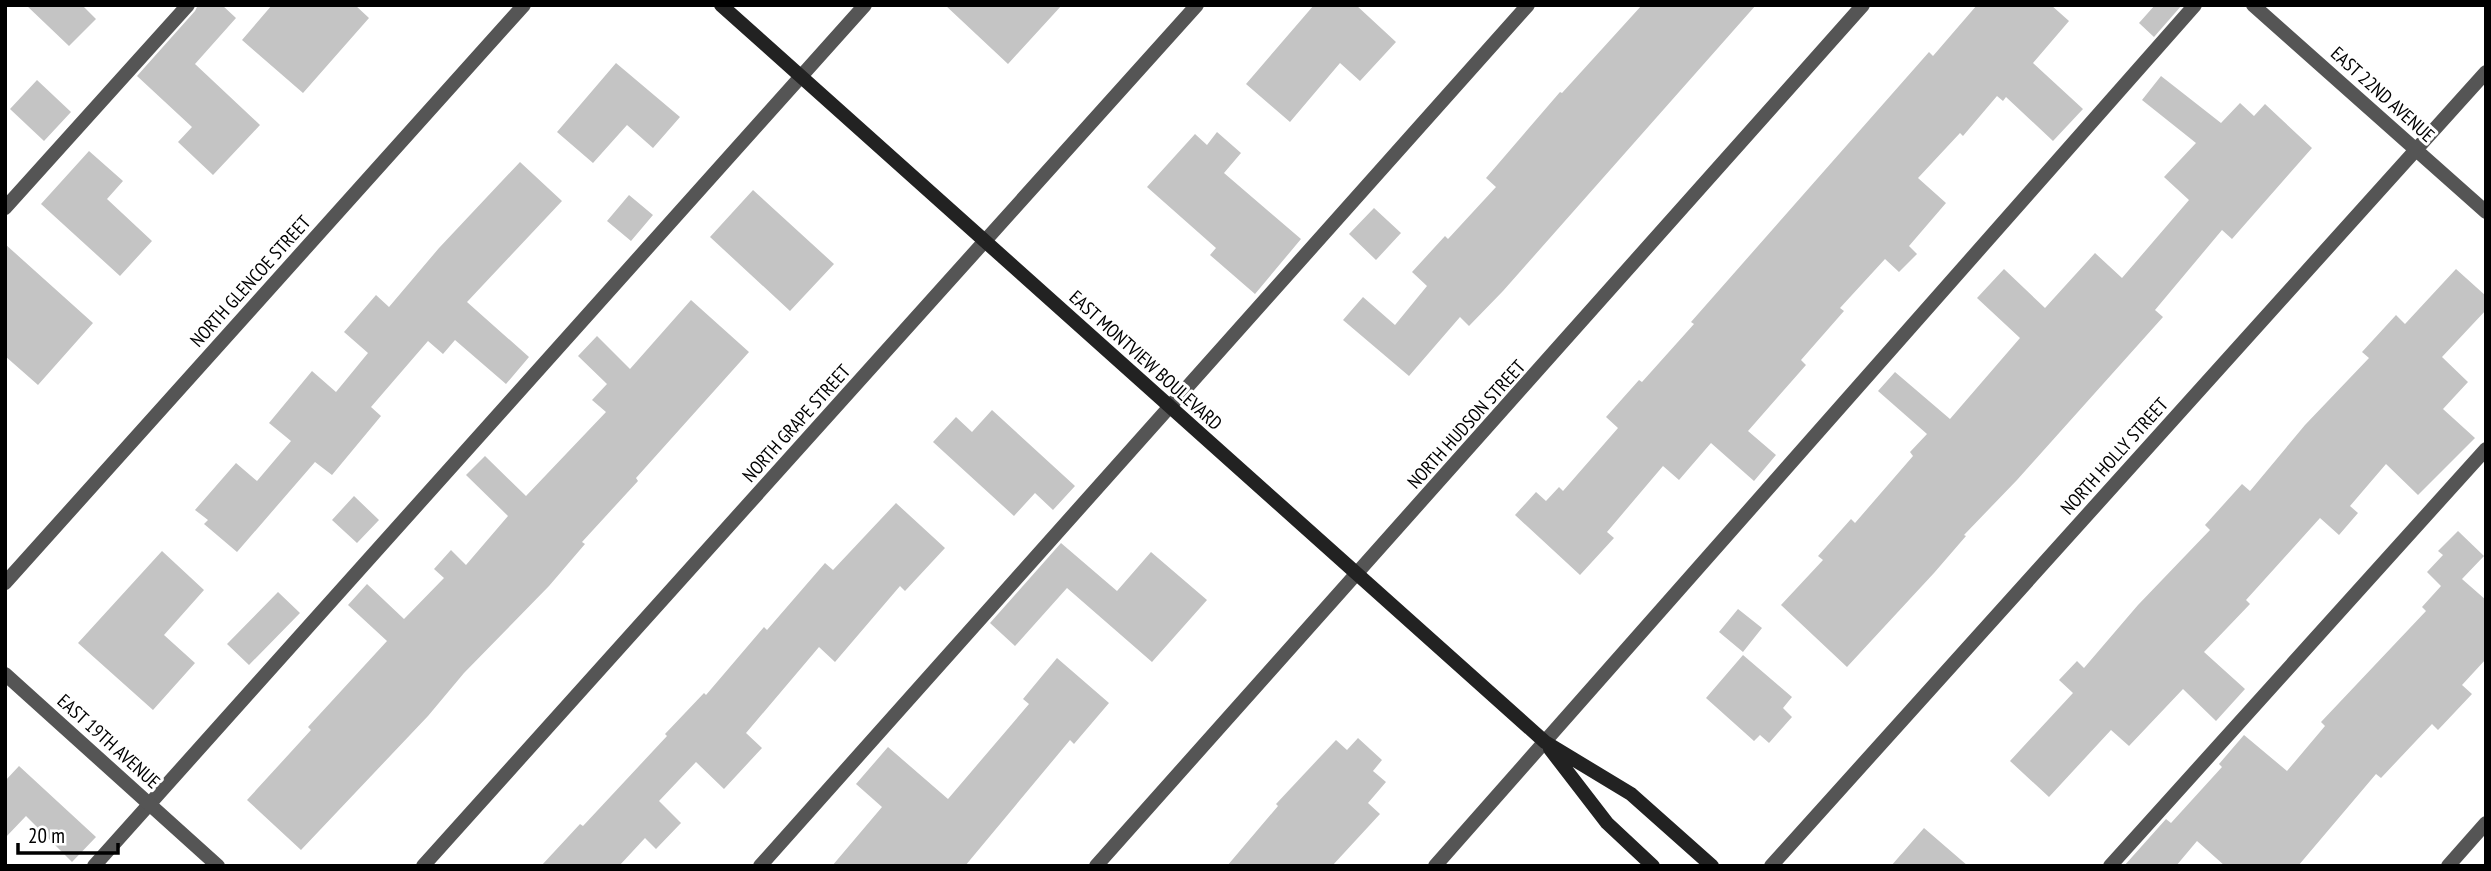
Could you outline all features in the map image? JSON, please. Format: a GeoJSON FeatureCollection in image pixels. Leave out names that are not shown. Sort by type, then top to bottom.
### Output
{"type":"FeatureCollection","features":[{"type":"Feature","properties":{"kind":"street"},"geometry":{"type":"LineString","coordinates":[[5,208],[188,5]]}},
{"type":"Feature","properties":{"kind":"street","name":"NORTH GLENCOE STREET"},"geometry":{"type":"LineString","coordinates":[[5,583],[524,5]]}},
{"type":"Feature","properties":{"kind":"street","name":"EAST MONTVIEW BOULEVARD"},"geometry":{"type":"LineString","coordinates":[[721,5],[1545,742],[1631,794],[1712,866]]}},
{"type":"Feature","properties":{"kind":"street"},"geometry":{"type":"LineString","coordinates":[[94,866],[865,5]]}},
{"type":"Feature","properties":{"kind":"street","name":"NORTH GRAPE STREET"},"geometry":{"type":"LineString","coordinates":[[423,866],[1197,5]]}},
{"type":"Feature","properties":{"kind":"street"},"geometry":{"type":"LineString","coordinates":[[760,866],[1528,5]]}},
{"type":"Feature","properties":{"kind":"street","name":"NORTH HUDSON STREET"},"geometry":{"type":"LineString","coordinates":[[1096,866],[1863,5]]}},
{"type":"Feature","properties":{"kind":"street"},"geometry":{"type":"LineString","coordinates":[[1435,866],[2194,5]]}},
{"type":"Feature","properties":{"kind":"street","name":"EAST 22ND AVENUE"},"geometry":{"type":"LineString","coordinates":[[2253,5],[2486,212]]}},
{"type":"Feature","properties":{"kind":"street","name":"NORTH HOLLY STREET"},"geometry":{"type":"LineString","coordinates":[[1771,866],[2486,72]]}},
{"type":"Feature","properties":{"kind":"street"},"geometry":{"type":"LineString","coordinates":[[2110,866],[2486,449]]}},
{"type":"Feature","properties":{"kind":"street","name":"EAST 19TH AVENUE"},"geometry":{"type":"LineString","coordinates":[[5,674],[218,866]]}},
{"type":"Feature","properties":{"kind":"street","name":"EAST MONTVIEW BOULEVARD"},"geometry":{"type":"LineString","coordinates":[[1545,742],[1607,823],[1653,866]]}},
{"type":"Feature","properties":{"kind":"street"},"geometry":{"type":"LineString","coordinates":[[2448,866],[2486,823]]}},
{"type":"Feature","properties":{"kind":"building"},"geometry":{"type":"Polygon","coordinates":[[[26,5],[82,5],[96,19],[69,46],[26,5]]]}},
{"type":"Feature","properties":{"kind":"building"},"geometry":{"type":"Polygon","coordinates":[[[198,5],[222,5],[236,18],[195,64],[260,125],[213,175],[178,142],[192,127],[137,76],[198,5]]]}},
{"type":"Feature","properties":{"kind":"building"},"geometry":{"type":"Polygon","coordinates":[[[272,5],[355,5],[369,18],[303,93],[242,40],[272,5]]]}},
{"type":"Feature","properties":{"kind":"building"},"geometry":{"type":"Polygon","coordinates":[[[945,5],[1062,5],[1008,64],[945,5]]]}},
{"type":"Feature","properties":{"kind":"building"},"geometry":{"type":"Polygon","coordinates":[[[1314,5],[1356,5],[1396,42],[1360,81],[1340,63],[1290,122],[1246,84],[1314,5]]]}},
{"type":"Feature","properties":{"kind":"building"},"geometry":{"type":"Polygon","coordinates":[[[1642,5],[1756,5],[1503,291],[1469,326],[1460,317],[1409,376],[1343,320],[1363,297],[1395,325],[1427,286],[1412,272],[1445,236],[1448,239],[1496,187],[1486,178],[1560,92],[1562,93],[1642,5]]]}},
{"type":"Feature","properties":{"kind":"building"},"geometry":{"type":"Polygon","coordinates":[[[1977,5],[2051,5],[2069,21],[2033,63],[2083,109],[2053,141],[2006,97],[2003,101],[1997,96],[1963,136],[1960,133],[1918,178],[1946,203],[1909,246],[1917,254],[1899,272],[1885,259],[1840,308],[1844,311],[1801,360],[1806,365],[1748,431],[1776,455],[1754,481],[1711,443],[1679,480],[1663,466],[1607,532],[1614,538],[1580,575],[1515,515],[1536,492],[1546,501],[1559,487],[1563,491],[1618,428],[1606,417],[1694,324],[1691,322],[1929,52],[1933,56],[1977,5]]]}},
{"type":"Feature","properties":{"kind":"building"},"geometry":{"type":"Polygon","coordinates":[[[2155,5],[2182,5],[2154,37],[2139,23],[2155,5]]]}},
{"type":"Feature","properties":{"kind":"building"},"geometry":{"type":"Polygon","coordinates":[[[616,63],[680,117],[653,148],[627,125],[593,163],[557,132],[616,63]]]}},
{"type":"Feature","properties":{"kind":"building"},"geometry":{"type":"Polygon","coordinates":[[[2161,76],[2221,123],[2240,103],[2254,116],[2265,104],[2312,148],[2232,239],[2222,230],[2155,310],[2163,317],[1847,667],[1781,605],[1823,560],[1818,556],[1851,519],[1855,523],[1913,456],[1910,452],[1927,434],[1878,391],[1895,372],[1950,419],[2020,338],[1977,298],[2004,269],[2045,308],[2095,253],[2122,278],[2189,200],[2164,177],[2196,143],[2142,100],[2161,76]]]}},
{"type":"Feature","properties":{"kind":"building"},"geometry":{"type":"Polygon","coordinates":[[[37,80],[71,112],[44,141],[10,109],[37,80]]]}},
{"type":"Feature","properties":{"kind":"building"},"geometry":{"type":"Polygon","coordinates":[[[1217,132],[1241,153],[1224,173],[1301,239],[1255,294],[1210,255],[1216,248],[1147,187],[1195,134],[1207,145],[1217,132]]]}},
{"type":"Feature","properties":{"kind":"building"},"geometry":{"type":"Polygon","coordinates":[[[89,151],[123,181],[107,199],[152,241],[120,276],[41,204],[89,151]]]}},
{"type":"Feature","properties":{"kind":"building"},"geometry":{"type":"Polygon","coordinates":[[[520,162],[562,201],[467,302],[529,357],[506,384],[455,340],[443,354],[428,341],[371,407],[381,416],[332,475],[315,462],[237,552],[204,524],[208,520],[195,510],[236,463],[257,481],[291,441],[269,423],[312,371],[336,392],[368,353],[344,332],[376,295],[389,307],[439,248],[520,162]]]}},
{"type":"Feature","properties":{"kind":"building"},"geometry":{"type":"Polygon","coordinates":[[[753,190],[834,264],[790,311],[710,237],[753,190]]]}},
{"type":"Feature","properties":{"kind":"building"},"geometry":{"type":"Polygon","coordinates":[[[629,195],[653,215],[631,241],[607,221],[629,195]]]}},
{"type":"Feature","properties":{"kind":"building"},"geometry":{"type":"Polygon","coordinates":[[[1374,208],[1401,233],[1376,260],[1349,234],[1374,208]]]}},
{"type":"Feature","properties":{"kind":"building"},"geometry":{"type":"Polygon","coordinates":[[[5,244],[93,323],[38,385],[5,356],[5,244]]]}},
{"type":"Feature","properties":{"kind":"building"},"geometry":{"type":"Polygon","coordinates":[[[2456,269],[2486,296],[2486,310],[2442,357],[2468,382],[2443,409],[2475,438],[2418,495],[2386,464],[2350,506],[2358,513],[2339,535],[2320,518],[2246,600],[2250,604],[2204,652],[2245,689],[2216,721],[2183,689],[2129,746],[2111,730],[2049,797],[2010,761],[2073,693],[2059,680],[2077,661],[2084,668],[2138,605],[2210,530],[2205,525],[2242,484],[2250,491],[2305,425],[2369,358],[2362,352],[2396,315],[2405,324],[2456,269]]]}},
{"type":"Feature","properties":{"kind":"building"},"geometry":{"type":"Polygon","coordinates":[[[691,300],[749,352],[636,478],[638,481],[582,542],[585,544],[549,586],[464,673],[428,716],[301,850],[247,800],[311,730],[308,727],[387,641],[348,605],[367,584],[404,619],[444,578],[434,569],[451,550],[466,565],[508,516],[466,475],[485,456],[526,496],[606,412],[592,400],[607,384],[578,356],[597,336],[630,369],[691,300]]]}},
{"type":"Feature","properties":{"kind":"building"},"geometry":{"type":"Polygon","coordinates":[[[992,410],[1075,486],[1053,510],[1035,493],[1014,516],[933,442],[956,417],[972,432],[992,410]]]}},
{"type":"Feature","properties":{"kind":"building"},"geometry":{"type":"Polygon","coordinates":[[[354,496],[379,520],[357,543],[332,520],[354,496]]]}},
{"type":"Feature","properties":{"kind":"building"},"geometry":{"type":"Polygon","coordinates":[[[896,503],[945,548],[905,591],[900,586],[835,662],[819,647],[746,733],[762,748],[724,789],[696,762],[659,801],[681,823],[656,849],[645,838],[619,866],[541,866],[580,824],[583,826],[704,693],[706,695],[764,627],[767,630],[825,563],[833,570],[896,503]]]}},
{"type":"Feature","properties":{"kind":"building"},"geometry":{"type":"Polygon","coordinates":[[[2458,531],[2484,556],[2462,579],[2486,600],[2486,659],[2462,685],[2472,694],[2438,730],[2432,724],[2381,778],[2376,774],[2298,866],[2225,866],[2197,841],[2176,866],[2124,866],[2166,819],[2171,823],[2222,767],[2219,764],[2244,735],[2287,771],[2325,726],[2321,722],[2426,611],[2422,607],[2441,586],[2427,572],[2443,555],[2438,551],[2458,531]]]}},
{"type":"Feature","properties":{"kind":"building"},"geometry":{"type":"Polygon","coordinates":[[[1061,543],[1117,591],[1151,552],[1207,600],[1152,662],[1067,588],[1015,646],[990,623],[1061,543]]]}},
{"type":"Feature","properties":{"kind":"building"},"geometry":{"type":"Polygon","coordinates":[[[162,551],[204,590],[164,635],[195,663],[153,710],[78,643],[162,551]]]}},
{"type":"Feature","properties":{"kind":"building"},"geometry":{"type":"Polygon","coordinates":[[[278,592],[300,613],[249,665],[227,644],[278,592]]]}},
{"type":"Feature","properties":{"kind":"building"},"geometry":{"type":"Polygon","coordinates":[[[1738,609],[1762,628],[1743,652],[1719,632],[1738,609]]]}},
{"type":"Feature","properties":{"kind":"building"},"geometry":{"type":"Polygon","coordinates":[[[1743,655],[1792,697],[1783,708],[1792,717],[1769,743],[1760,735],[1754,741],[1706,698],[1743,655]]]}},
{"type":"Feature","properties":{"kind":"building"},"geometry":{"type":"Polygon","coordinates":[[[1057,658],[1109,703],[1074,744],[1070,740],[965,866],[832,866],[882,807],[856,784],[888,747],[948,799],[1029,704],[1023,699],[1057,658]]]}},
{"type":"Feature","properties":{"kind":"building"},"geometry":{"type":"Polygon","coordinates":[[[1358,738],[1382,760],[1373,771],[1386,782],[1368,803],[1380,814],[1332,866],[1227,866],[1278,806],[1276,804],[1336,740],[1347,750],[1358,738]]]}},
{"type":"Feature","properties":{"kind":"building"},"geometry":{"type":"Polygon","coordinates":[[[19,766],[96,837],[72,862],[26,816],[5,838],[5,781],[19,766]]]}},
{"type":"Feature","properties":{"kind":"building"},"geometry":{"type":"Polygon","coordinates":[[[1924,828],[1968,866],[1891,866],[1924,828]]]}}]}
